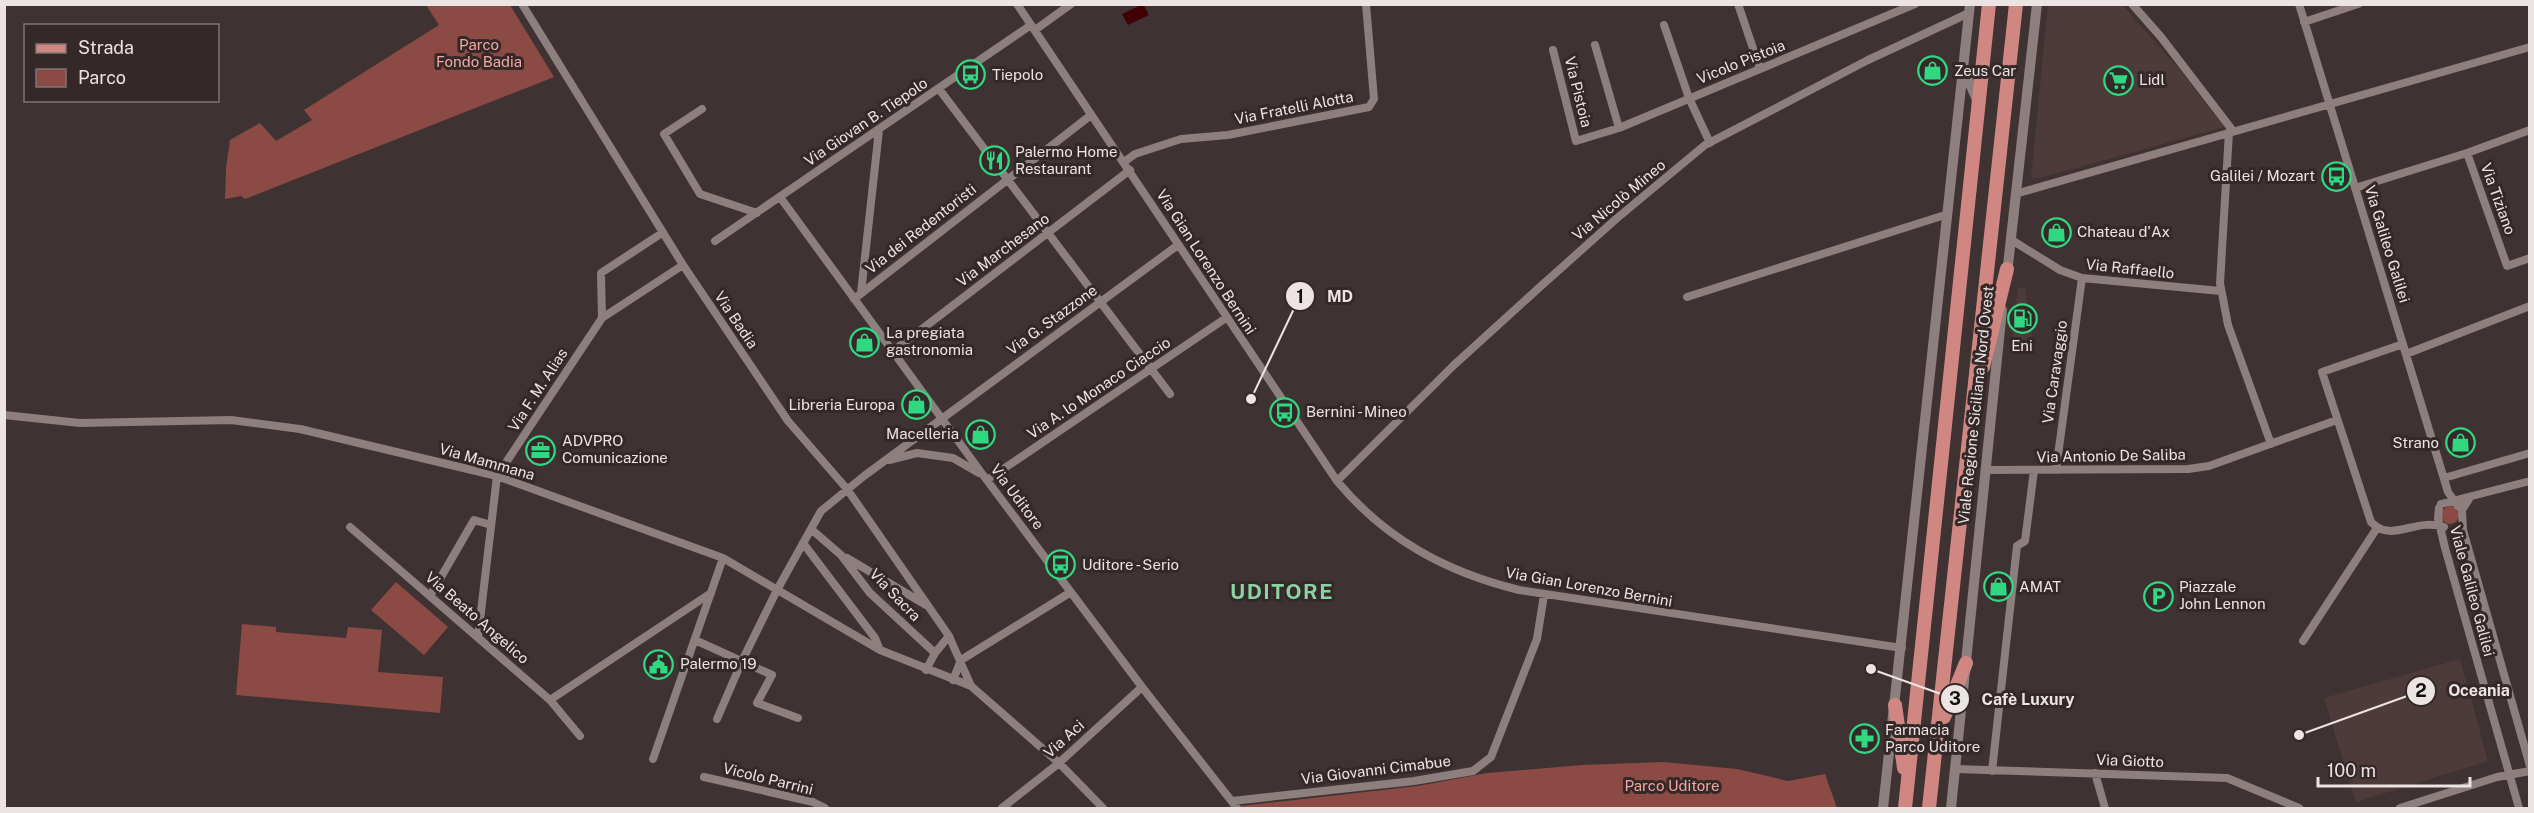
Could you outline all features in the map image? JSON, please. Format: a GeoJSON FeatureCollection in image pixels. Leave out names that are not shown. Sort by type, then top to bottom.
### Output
{"type":"FeatureCollection","features":[{"type":"Feature","properties":{"kind":"main road","name":"Viale Regione Siciliana Nord Ovest"},"geometry":{"type":"LineString","coordinates":[[1905,808],[1989,4]]}},
{"type":"Feature","properties":{"kind":"main road","name":"Viale Regione Siciliana Nord Ovest"},"geometry":{"type":"LineString","coordinates":[[1929,808],[2016,4]]}},
{"type":"Feature","properties":{"kind":"main road"},"geometry":{"type":"LineString","coordinates":[[1969,433],[2007,269]]}},
{"type":"Feature","properties":{"kind":"main road"},"geometry":{"type":"LineString","coordinates":[[1938,733],[1966,663]]}},
{"type":"Feature","properties":{"kind":"main road"},"geometry":{"type":"LineString","coordinates":[[1895,705],[1907,790]]}},
{"type":"Feature","properties":{"kind":"street","name":"Via Badia"},"geometry":{"type":"LineString","coordinates":[[522,4],[683,265],[789,421],[847,489],[930,607],[949,636],[971,686]]}},
{"type":"Feature","properties":{"kind":"street","name":"Via Gian Lorenzo Bernini"},"geometry":{"type":"LineString","coordinates":[[1017,4],[1337,481],[1354,501],[1395,537],[1433,560],[1492,584],[1544,595],[1902,648]]}},
{"type":"Feature","properties":{"kind":"street","name":"Via Giovan B. Tiepolo"},"geometry":{"type":"LineString","coordinates":[[715,241],[939,89],[1071,4]]}},
{"type":"Feature","properties":{"kind":"street","name":"Via Fratelli Alotta"},"geometry":{"type":"LineString","coordinates":[[1124,162],[1135,154],[1181,139],[1228,135],[1369,107],[1374,99],[1365,4]]}},
{"type":"Feature","properties":{"kind":"street"},"geometry":{"type":"LineString","coordinates":[[1738,4],[1760,69]]}},
{"type":"Feature","properties":{"kind":"street","name":"Vicolo Pistoia"},"geometry":{"type":"LineString","coordinates":[[1576,141],[1619,128],[1915,4]]}},
{"type":"Feature","properties":{"kind":"street","name":"Viale Regione Siciliana Nord Ovest"},"geometry":{"type":"LineString","coordinates":[[1951,808],[2010,239],[2037,4]]}},
{"type":"Feature","properties":{"kind":"street"},"geometry":{"type":"LineString","coordinates":[[2132,4],[2161,37],[2231,132],[2219,270],[2221,291],[2228,325],[2271,444]]}},
{"type":"Feature","properties":{"kind":"street","name":"Via Galileo Galilei"},"geometry":{"type":"LineString","coordinates":[[2299,4],[2448,492],[2454,503]]}},
{"type":"Feature","properties":{"kind":"street"},"geometry":{"type":"LineString","coordinates":[[2304,22],[2358,4]]}},
{"type":"Feature","properties":{"kind":"street"},"geometry":{"type":"LineString","coordinates":[[1883,808],[1970,9]]}},
{"type":"Feature","properties":{"kind":"street","name":"Via Nicolò Mineo"},"geometry":{"type":"LineString","coordinates":[[1337,481],[1454,365],[1641,198],[1710,143],[1970,9]]}},
{"type":"Feature","properties":{"kind":"street"},"geometry":{"type":"LineString","coordinates":[[1664,25],[1689,98],[1710,143]]}},
{"type":"Feature","properties":{"kind":"street"},"geometry":{"type":"LineString","coordinates":[[1595,45],[1619,128]]}},
{"type":"Feature","properties":{"kind":"street"},"geometry":{"type":"LineString","coordinates":[[2015,194],[2529,47]]}},
{"type":"Feature","properties":{"kind":"street","name":"Via Pistoia"},"geometry":{"type":"LineString","coordinates":[[1553,50],[1576,141]]}},
{"type":"Feature","properties":{"kind":"street"},"geometry":{"type":"LineString","coordinates":[[1963,67],[1978,102]]}},
{"type":"Feature","properties":{"kind":"street"},"geometry":{"type":"LineString","coordinates":[[939,89],[1170,394]]}},
{"type":"Feature","properties":{"kind":"street"},"geometry":{"type":"LineString","coordinates":[[702,109],[664,134],[700,194],[757,213]]}},
{"type":"Feature","properties":{"kind":"street","name":"Via dei Redentoristi"},"geometry":{"type":"LineString","coordinates":[[854,299],[1091,115]]}},
{"type":"Feature","properties":{"kind":"street"},"geometry":{"type":"LineString","coordinates":[[861,293],[879,130]]}},
{"type":"Feature","properties":{"kind":"street"},"geometry":{"type":"LineString","coordinates":[[2355,188],[2467,153],[2529,130]]}},
{"type":"Feature","properties":{"kind":"street","name":"Via Tiziano"},"geometry":{"type":"LineString","coordinates":[[2467,153],[2507,266],[2529,258]]}},
{"type":"Feature","properties":{"kind":"street","name":"Via Marchesano"},"geometry":{"type":"LineString","coordinates":[[892,352],[1130,170]]}},
{"type":"Feature","properties":{"kind":"street","name":"Via Uditore"},"geometry":{"type":"LineString","coordinates":[[780,197],[985,478],[1142,687],[1235,805]]}},
{"type":"Feature","properties":{"kind":"street"},"geometry":{"type":"LineString","coordinates":[[1687,297],[1947,214]]}},
{"type":"Feature","properties":{"kind":"street"},"geometry":{"type":"LineString","coordinates":[[602,318],[601,273],[662,233]]}},
{"type":"Feature","properties":{"kind":"street","name":"Via Raffaello"},"geometry":{"type":"LineString","coordinates":[[2010,239],[2060,270],[2082,278],[2221,291]]}},
{"type":"Feature","properties":{"kind":"street","name":"Via G. Stazzone"},"geometry":{"type":"LineString","coordinates":[[717,719],[777,590],[821,511],[942,418],[1178,245]]}},
{"type":"Feature","properties":{"kind":"street","name":"Via F. M. Alias"},"geometry":{"type":"LineString","coordinates":[[497,476],[602,318],[683,265]]}},
{"type":"Feature","properties":{"kind":"street","name":"Via Caravaggio"},"geometry":{"type":"LineString","coordinates":[[2056,470],[2082,278]]}},
{"type":"Feature","properties":{"kind":"street"},"geometry":{"type":"LineString","coordinates":[[2406,354],[2529,306]]}},
{"type":"Feature","properties":{"kind":"street","name":"Via A. lo Monaco Ciaccio"},"geometry":{"type":"LineString","coordinates":[[985,478],[1226,318]]}},
{"type":"Feature","properties":{"kind":"street"},"geometry":{"type":"LineString","coordinates":[[2403,344],[2322,372],[2368,517],[2377,528],[2392,532],[2423,524],[2441,524],[2452,529],[2459,526],[2463,506],[2469,498]]}},
{"type":"Feature","properties":{"kind":"street","name":"Via Mammana"},"geometry":{"type":"LineString","coordinates":[[4,415],[80,423],[231,420],[300,429],[497,476],[723,558],[880,650],[971,686]]}},
{"type":"Feature","properties":{"kind":"street","name":"Via Antonio De Saliba"},"geometry":{"type":"LineString","coordinates":[[1986,470],[2188,469],[2209,466],[2337,420]]}},
{"type":"Feature","properties":{"kind":"street"},"geometry":{"type":"LineString","coordinates":[[883,462],[917,453],[953,458],[985,478]]}},
{"type":"Feature","properties":{"kind":"street"},"geometry":{"type":"LineString","coordinates":[[2444,478],[2529,453]]}},
{"type":"Feature","properties":{"kind":"street"},"geometry":{"type":"LineString","coordinates":[[1992,771],[2017,546],[2025,541],[2034,470]]}},
{"type":"Feature","properties":{"kind":"street"},"geometry":{"type":"LineString","coordinates":[[477,637],[497,476]]}},
{"type":"Feature","properties":{"kind":"street"},"geometry":{"type":"LineString","coordinates":[[2440,506],[2529,481]]}},
{"type":"Feature","properties":{"kind":"street"},"geometry":{"type":"LineString","coordinates":[[2423,524],[2432,519],[2447,498],[2448,492]]}},
{"type":"Feature","properties":{"kind":"street"},"geometry":{"type":"LineString","coordinates":[[2454,503],[2462,516]]}},
{"type":"Feature","properties":{"kind":"street"},"geometry":{"type":"LineString","coordinates":[[2440,506],[2441,524]]}},
{"type":"Feature","properties":{"kind":"street","name":"Viale Galileo Galilei"},"geometry":{"type":"LineString","coordinates":[[2462,516],[2466,541],[2529,766]]}},
{"type":"Feature","properties":{"kind":"street"},"geometry":{"type":"LineString","coordinates":[[430,596],[474,520],[491,525]]}},
{"type":"Feature","properties":{"kind":"street","name":"Viale Galileo Galilei"},"geometry":{"type":"LineString","coordinates":[[2441,524],[2519,808]]}},
{"type":"Feature","properties":{"kind":"street","name":"Via Beato Angelico"},"geometry":{"type":"LineString","coordinates":[[350,526],[550,700],[580,736]]}},
{"type":"Feature","properties":{"kind":"street"},"geometry":{"type":"LineString","coordinates":[[2303,641],[2377,528]]}},
{"type":"Feature","properties":{"kind":"street","name":"Via Sacra"},"geometry":{"type":"LineString","coordinates":[[811,529],[842,555],[870,593],[935,653]]}},
{"type":"Feature","properties":{"kind":"street"},"geometry":{"type":"LineString","coordinates":[[803,543],[876,638],[880,650]]}},
{"type":"Feature","properties":{"kind":"street"},"geometry":{"type":"LineString","coordinates":[[842,555],[930,607]]}},
{"type":"Feature","properties":{"kind":"street"},"geometry":{"type":"LineString","coordinates":[[653,759],[723,558]]}},
{"type":"Feature","properties":{"kind":"street"},"geometry":{"type":"LineString","coordinates":[[550,700],[711,592]]}},
{"type":"Feature","properties":{"kind":"street"},"geometry":{"type":"LineString","coordinates":[[953,680],[961,660],[1071,592]]}},
{"type":"Feature","properties":{"kind":"street","name":"Via Giovanni Cimabue"},"geometry":{"type":"LineString","coordinates":[[1235,805],[1473,771],[1491,757],[1537,639],[1544,595]]}},
{"type":"Feature","properties":{"kind":"street"},"geometry":{"type":"LineString","coordinates":[[926,670],[935,653],[949,636]]}},
{"type":"Feature","properties":{"kind":"street"},"geometry":{"type":"LineString","coordinates":[[695,640],[772,675],[757,703],[798,718]]}},
{"type":"Feature","properties":{"kind":"street"},"geometry":{"type":"LineString","coordinates":[[971,686],[1059,763],[1103,808]]}},
{"type":"Feature","properties":{"kind":"street","name":"Via Aci"},"geometry":{"type":"LineString","coordinates":[[1002,808],[1059,763],[1142,687]]}},
{"type":"Feature","properties":{"kind":"street","name":"Via Giotto"},"geometry":{"type":"LineString","coordinates":[[1955,769],[2227,778],[2299,808]]}},
{"type":"Feature","properties":{"kind":"street"},"geometry":{"type":"LineString","coordinates":[[2400,808],[2509,774],[2529,771]]}},
{"type":"Feature","properties":{"kind":"street"},"geometry":{"type":"LineString","coordinates":[[2095,773],[2105,808]]}},
{"type":"Feature","properties":{"kind":"street","name":"Vicolo Parrini"},"geometry":{"type":"LineString","coordinates":[[704,777],[813,802],[825,808]]}},
{"type":"Feature","properties":{"kind":"shaded area"},"geometry":{"type":"Polygon","coordinates":[[[1143,4],[1149,15],[1128,25],[1122,14],[1143,4]]]}},
{"type":"Feature","properties":{"kind":"shaded area"},"geometry":{"type":"Polygon","coordinates":[[[2048,5],[2122,5],[2180,70],[2224,127],[2040,178],[2031,178],[2048,5]]]}},
{"type":"Feature","properties":{"kind":"shaded area","name":"Eni"},"geometry":{"type":"Polygon","coordinates":[[[2018,288],[2025,288],[2034,349],[2011,352],[2018,288]]]}},
{"type":"Feature","properties":{"kind":"shaded area"},"geometry":{"type":"Polygon","coordinates":[[[2460,659],[2488,761],[2356,802],[2324,698],[2460,659]]]}},
{"type":"Feature","properties":{"kind":"green space","name":"Parco Fondo Badia"},"geometry":{"type":"Polygon","coordinates":[[[426,5],[510,5],[554,77],[245,199],[241,196],[225,199],[230,140],[260,123],[276,141],[312,120],[304,110],[439,25],[426,5]]]}},
{"type":"Feature","properties":{"kind":"green space"},"geometry":{"type":"Polygon","coordinates":[[[2450,506],[2456,509],[2459,515],[2456,521],[2450,524],[2444,521],[2441,515],[2444,509],[2450,506]]]}},
{"type":"Feature","properties":{"kind":"green space"},"geometry":{"type":"Polygon","coordinates":[[[396,582],[448,627],[424,655],[371,610],[396,582]]]}},
{"type":"Feature","properties":{"kind":"green space"},"geometry":{"type":"Polygon","coordinates":[[[242,624],[276,627],[276,632],[346,638],[348,627],[382,630],[378,672],[443,677],[440,713],[236,695],[242,624]]]}},
{"type":"Feature","properties":{"kind":"green space","name":"Parco Uditore"},"geometry":{"type":"Polygon","coordinates":[[[1664,762],[1737,769],[1788,781],[1825,774],[1837,808],[1243,808],[1240,806],[1418,786],[1487,773],[1582,765],[1664,762]]]}},
{"type":"Feature","properties":{"kind":"place","name":"Zeus Car"},"geometry":{"type":"Point","coordinates":[1933,71]}},
{"type":"Feature","properties":{"kind":"place","name":"Tiepolo"},"geometry":{"type":"Point","coordinates":[971,75]}},
{"type":"Feature","properties":{"kind":"place","name":"Lidl"},"geometry":{"type":"Point","coordinates":[2118,80]}},
{"type":"Feature","properties":{"kind":"place","name":"Palermo Home Restaurant"},"geometry":{"type":"Point","coordinates":[994,161]}},
{"type":"Feature","properties":{"kind":"place","name":"Galilei / Mozart"},"geometry":{"type":"Point","coordinates":[2336,176]}},
{"type":"Feature","properties":{"kind":"place","name":"Chateau d'Ax"},"geometry":{"type":"Point","coordinates":[2056,232]}},
{"type":"Feature","properties":{"kind":"place","name":"Eni"},"geometry":{"type":"Point","coordinates":[2022,319]}},
{"type":"Feature","properties":{"kind":"place","name":"La pregiata gastronomia"},"geometry":{"type":"Point","coordinates":[865,342]}},
{"type":"Feature","properties":{"kind":"place","name":"MD"},"geometry":{"type":"Point","coordinates":[1251,399]}},
{"type":"Feature","properties":{"kind":"place","name":"Libreria Europa"},"geometry":{"type":"Point","coordinates":[916,405]}},
{"type":"Feature","properties":{"kind":"place","name":"Bernini - Mineo"},"geometry":{"type":"Point","coordinates":[1285,412]}},
{"type":"Feature","properties":{"kind":"place","name":"Macelleria"},"geometry":{"type":"Point","coordinates":[980,434]}},
{"type":"Feature","properties":{"kind":"place","name":"Strano"},"geometry":{"type":"Point","coordinates":[2460,443]}},
{"type":"Feature","properties":{"kind":"place","name":"ADVPRO Comunicazione"},"geometry":{"type":"Point","coordinates":[541,450]}},
{"type":"Feature","properties":{"kind":"place","name":"Uditore - Serio"},"geometry":{"type":"Point","coordinates":[1061,565]}},
{"type":"Feature","properties":{"kind":"place","name":"AMAT"},"geometry":{"type":"Point","coordinates":[1998,587]}},
{"type":"Feature","properties":{"kind":"place","name":"Piazzale John Lennon"},"geometry":{"type":"Point","coordinates":[2158,596]}},
{"type":"Feature","properties":{"kind":"place","name":"Palermo 19"},"geometry":{"type":"Point","coordinates":[659,664]}},
{"type":"Feature","properties":{"kind":"place","name":"Cafè Luxury"},"geometry":{"type":"Point","coordinates":[1871,669]}},
{"type":"Feature","properties":{"kind":"place","name":"Oceania"},"geometry":{"type":"Point","coordinates":[2299,735]}},
{"type":"Feature","properties":{"kind":"place","name":"Farmacia Parco Uditore"},"geometry":{"type":"Point","coordinates":[1864,739]}},
{"type":"Feature","properties":{"kind":"district","name":"UDITORE"},"geometry":{"type":"Point","coordinates":[1282,592]}}]}
